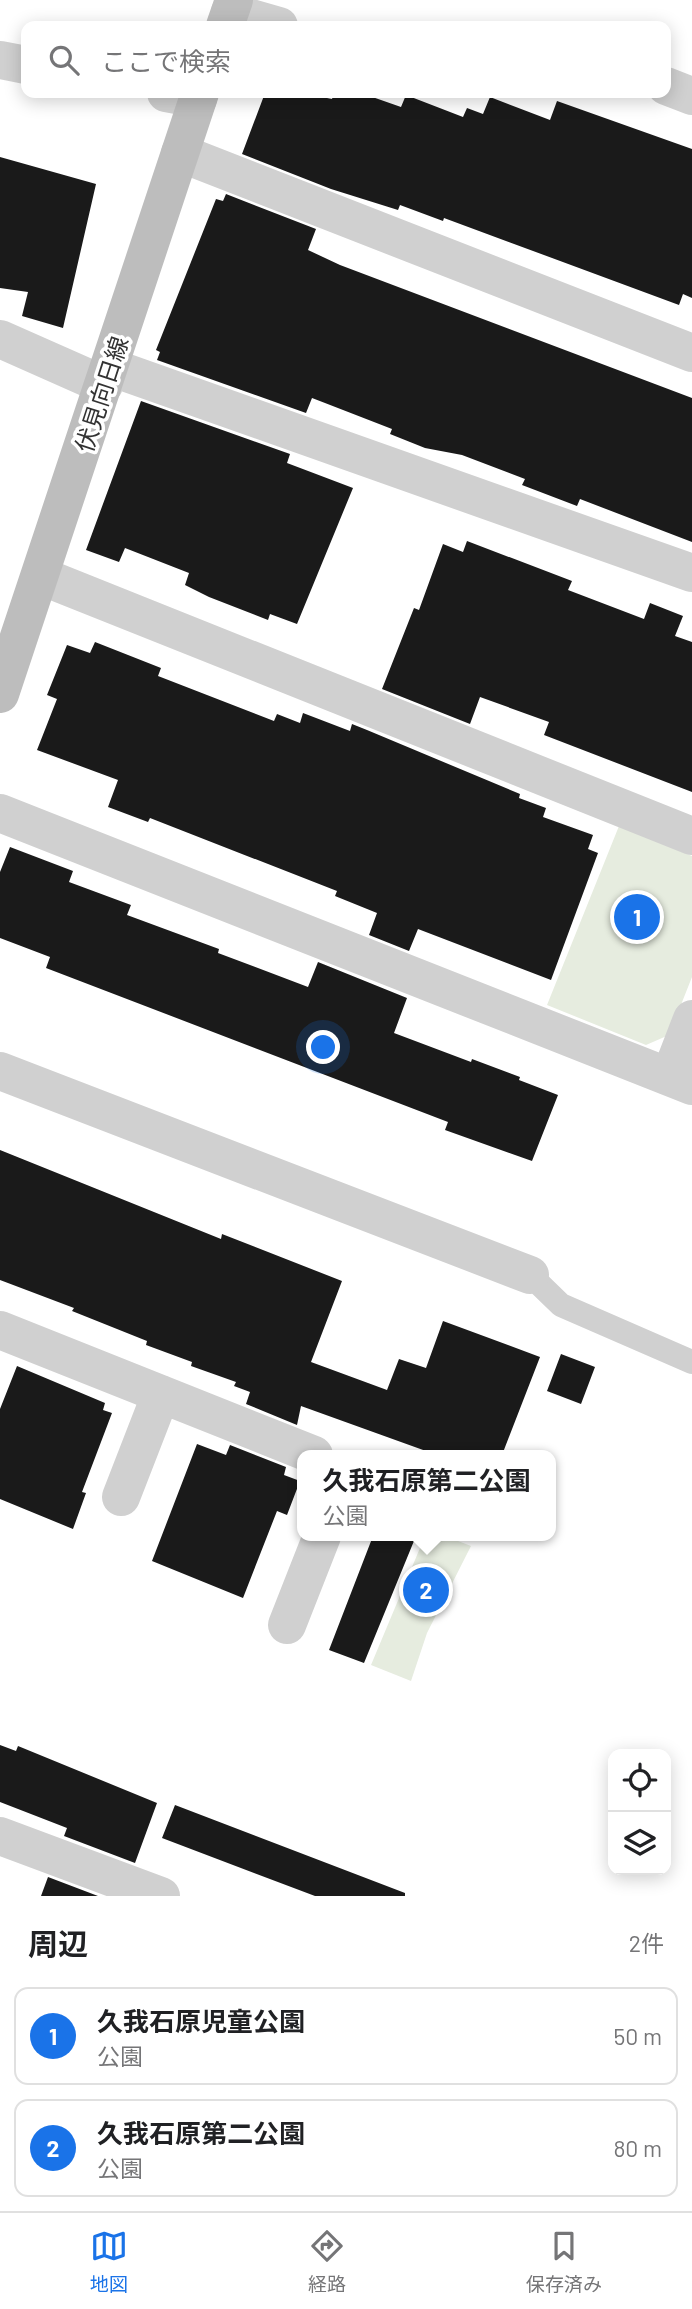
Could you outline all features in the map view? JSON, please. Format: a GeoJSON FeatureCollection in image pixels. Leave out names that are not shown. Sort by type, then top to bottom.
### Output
{"type":"FeatureCollection","features":[{"type":"Feature","properties":{"kind":"main road","name":"伏見向日線"},"geometry":{"type":"LineString","coordinates":[[0,694],[180,153],[188,98]]}},
{"type":"Feature","properties":{"kind":"street"},"geometry":{"type":"LineString","coordinates":[[230,13],[260,21]]}},
{"type":"Feature","properties":{"kind":"street"},"geometry":{"type":"LineString","coordinates":[[0,60],[21,64]]}},
{"type":"Feature","properties":{"kind":"street"},"geometry":{"type":"LineString","coordinates":[[671,88],[692,96]]}},
{"type":"Feature","properties":{"kind":"street"},"geometry":{"type":"LineString","coordinates":[[180,153],[692,353]]}},
{"type":"Feature","properties":{"kind":"street"},"geometry":{"type":"LineString","coordinates":[[0,339],[692,573]]}},
{"type":"Feature","properties":{"kind":"street"},"geometry":{"type":"LineString","coordinates":[[41,576],[692,835]]}},
{"type":"Feature","properties":{"kind":"street"},"geometry":{"type":"LineString","coordinates":[[0,813],[681,1081],[692,1019]]}},
{"type":"Feature","properties":{"kind":"street"},"geometry":{"type":"LineString","coordinates":[[0,1071],[530,1275]]}},
{"type":"Feature","properties":{"kind":"street"},"geometry":{"type":"LineString","coordinates":[[0,1330],[301,1450]]}},
{"type":"Feature","properties":{"kind":"street"},"geometry":{"type":"LineString","coordinates":[[121,1497],[161,1394]]}},
{"type":"Feature","properties":{"kind":"street"},"geometry":{"type":"LineString","coordinates":[[287,1625],[320,1541]]}},
{"type":"Feature","properties":{"kind":"street"},"geometry":{"type":"LineString","coordinates":[[0,1836],[161,1896]]}},
{"type":"Feature","properties":{"kind":"lane"},"geometry":{"type":"LineString","coordinates":[[530,1275],[561,1305],[692,1362]]}},
{"type":"Feature","properties":{"kind":"shaded area"},"geometry":{"type":"Polygon","coordinates":[[[619,826],[692,856],[692,977],[669,1035],[646,1045],[547,1005],[619,826]]]}},
{"type":"Feature","properties":{"kind":"shaded area"},"geometry":{"type":"Polygon","coordinates":[[[423,1541],[458,1541],[471,1546],[427,1633],[411,1681],[371,1665],[423,1541]]]}},
{"type":"Feature","properties":{"kind":"building"},"geometry":{"type":"Polygon","coordinates":[[[263,98],[375,98],[401,107],[405,98],[414,98],[463,117],[467,108],[483,114],[490,98],[493,98],[550,120],[557,101],[692,149],[692,298],[683,294],[679,305],[444,218],[443,221],[400,205],[398,210],[331,189],[242,154],[263,98]]]}},
{"type":"Feature","properties":{"kind":"building"},"geometry":{"type":"Polygon","coordinates":[[[0,157],[96,184],[63,328],[22,316],[28,292],[0,288],[0,157]]]}},
{"type":"Feature","properties":{"kind":"building"},"geometry":{"type":"Polygon","coordinates":[[[226,194],[316,229],[308,250],[340,265],[692,398],[692,542],[580,499],[577,506],[522,485],[525,479],[462,455],[425,448],[390,434],[392,429],[312,398],[306,413],[157,360],[160,352],[156,350],[216,199],[223,201],[226,194]]]}},
{"type":"Feature","properties":{"kind":"building"},"geometry":{"type":"Polygon","coordinates":[[[141,401],[290,454],[287,463],[353,488],[297,624],[270,614],[268,620],[209,597],[185,585],[189,573],[125,548],[119,562],[86,550],[141,401]]]}},
{"type":"Feature","properties":{"kind":"building"},"geometry":{"type":"Polygon","coordinates":[[[467,541],[572,581],[568,590],[644,619],[650,603],[683,616],[675,636],[692,642],[692,792],[544,735],[549,722],[480,697],[470,724],[382,689],[414,608],[419,610],[443,544],[463,552],[467,541]]]}},
{"type":"Feature","properties":{"kind":"building"},"geometry":{"type":"Polygon","coordinates":[[[95,642],[161,668],[158,676],[274,721],[277,714],[300,723],[303,713],[350,731],[352,724],[520,794],[519,798],[546,808],[543,817],[593,835],[588,849],[598,853],[551,980],[418,929],[409,951],[369,935],[377,913],[335,896],[337,891],[150,818],[148,822],[108,807],[118,780],[37,750],[57,699],[47,695],[67,645],[90,653],[95,642]]]}},
{"type":"Feature","properties":{"kind":"building"},"geometry":{"type":"Polygon","coordinates":[[[10,847],[73,871],[69,882],[131,905],[127,915],[219,949],[218,953],[308,987],[318,962],[407,998],[394,1033],[520,1077],[519,1080],[558,1095],[532,1161],[445,1130],[448,1122],[46,968],[50,957],[0,938],[0,872],[10,847]]]}},
{"type":"Feature","properties":{"kind":"building"},"geometry":{"type":"Polygon","coordinates":[[[0,1150],[221,1239],[222,1234],[342,1281],[311,1362],[387,1390],[399,1359],[426,1368],[443,1321],[540,1357],[504,1450],[423,1450],[301,1406],[297,1425],[246,1404],[250,1392],[234,1386],[236,1382],[191,1366],[192,1362],[146,1345],[147,1341],[72,1311],[74,1308],[0,1280],[0,1150]]]}},
{"type":"Feature","properties":{"kind":"building"},"geometry":{"type":"Polygon","coordinates":[[[561,1354],[595,1367],[581,1404],[547,1391],[561,1354]]]}},
{"type":"Feature","properties":{"kind":"building"},"geometry":{"type":"Polygon","coordinates":[[[17,1366],[105,1403],[103,1410],[112,1413],[82,1492],[86,1493],[73,1529],[0,1499],[0,1409],[17,1366]]]}},
{"type":"Feature","properties":{"kind":"building"},"geometry":{"type":"Polygon","coordinates":[[[197,1444],[226,1455],[230,1445],[286,1467],[284,1475],[297,1480],[297,1489],[287,1515],[277,1511],[243,1598],[152,1561],[197,1444]]]}},
{"type":"Feature","properties":{"kind":"building"},"geometry":{"type":"Polygon","coordinates":[[[371,1541],[414,1541],[364,1663],[329,1650],[371,1541]]]}},
{"type":"Feature","properties":{"kind":"building"},"geometry":{"type":"Polygon","coordinates":[[[0,1745],[16,1751],[18,1746],[157,1803],[135,1863],[64,1836],[67,1828],[0,1802],[0,1745]]]}},
{"type":"Feature","properties":{"kind":"building"},"geometry":{"type":"Polygon","coordinates":[[[175,1805],[405,1893],[405,1896],[315,1896],[162,1838],[175,1805]]]}},
{"type":"Feature","properties":{"kind":"building"},"geometry":{"type":"Polygon","coordinates":[[[48,1877],[98,1896],[41,1896],[48,1877]]]}},
{"type":"Feature","properties":{"kind":"place","name":"久我石原児童公園"},"geometry":{"type":"Point","coordinates":[637,917]}},
{"type":"Feature","properties":{"kind":"place","name":"久我石原第二公園"},"geometry":{"type":"Point","coordinates":[426,1590]}}]}
